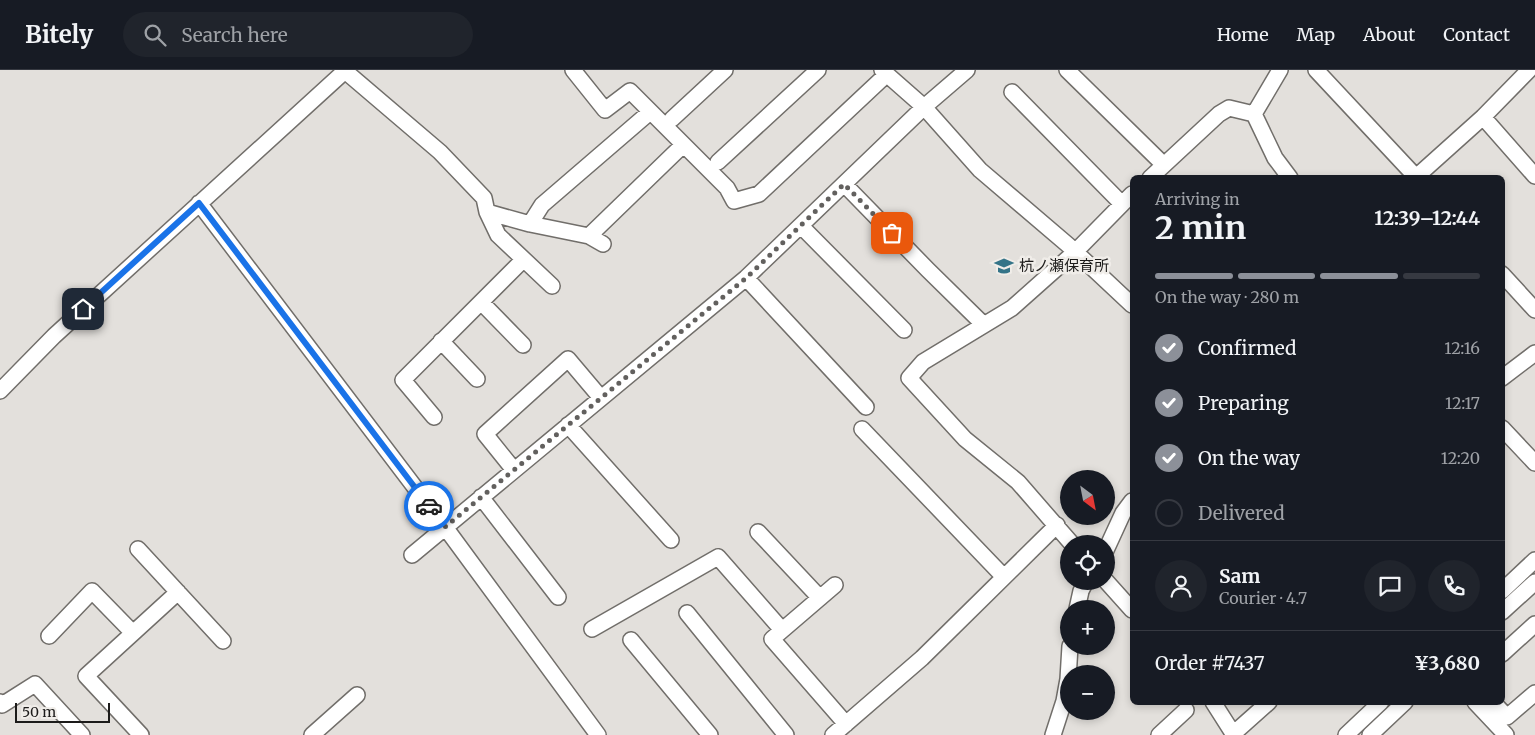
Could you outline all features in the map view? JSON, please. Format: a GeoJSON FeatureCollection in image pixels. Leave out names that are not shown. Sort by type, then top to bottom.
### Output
{"type":"FeatureCollection","features":[{"type":"Feature","properties":{"kind":"street"},"geometry":{"type":"LineString","coordinates":[[573,70],[606,110],[630,91],[727,188],[734,201],[759,194],[884,72],[924,107],[980,170],[1130,302]]}},
{"type":"Feature","properties":{"kind":"street"},"geometry":{"type":"LineString","coordinates":[[672,119],[725,70]]}},
{"type":"Feature","properties":{"kind":"street"},"geometry":{"type":"LineString","coordinates":[[718,162],[818,70]]}},
{"type":"Feature","properties":{"kind":"street"},"geometry":{"type":"LineString","coordinates":[[412,555],[746,278],[924,107],[967,70]]}},
{"type":"Feature","properties":{"kind":"street"},"geometry":{"type":"LineString","coordinates":[[1067,70],[1164,165]]}},
{"type":"Feature","properties":{"kind":"street"},"geometry":{"type":"LineString","coordinates":[[1254,114],[1280,70]]}},
{"type":"Feature","properties":{"kind":"street"},"geometry":{"type":"LineString","coordinates":[[1316,70],[1414,175]]}},
{"type":"Feature","properties":{"kind":"street"},"geometry":{"type":"LineString","coordinates":[[1418,175],[1483,117],[1529,70]]}},
{"type":"Feature","properties":{"kind":"street"},"geometry":{"type":"LineString","coordinates":[[0,391],[54,336],[346,71],[440,152],[484,198],[487,212],[498,235],[552,286]]}},
{"type":"Feature","properties":{"kind":"street"},"geometry":{"type":"LineString","coordinates":[[1012,92],[1127,199],[1075,252],[1012,308],[923,362],[909,378],[965,439],[1018,482],[1065,535]]}},
{"type":"Feature","properties":{"kind":"street"},"geometry":{"type":"LineString","coordinates":[[1153,175],[1219,114],[1229,108],[1254,114]]}},
{"type":"Feature","properties":{"kind":"street"},"geometry":{"type":"LineString","coordinates":[[530,224],[542,205],[650,112]]}},
{"type":"Feature","properties":{"kind":"street"},"geometry":{"type":"LineString","coordinates":[[1254,114],[1275,158],[1288,175]]}},
{"type":"Feature","properties":{"kind":"street"},"geometry":{"type":"LineString","coordinates":[[1483,117],[1535,176]]}},
{"type":"Feature","properties":{"kind":"street"},"geometry":{"type":"LineString","coordinates":[[589,236],[683,145]]}},
{"type":"Feature","properties":{"kind":"street"},"geometry":{"type":"LineString","coordinates":[[844,184],[984,325]]}},
{"type":"Feature","properties":{"kind":"street"},"geometry":{"type":"LineString","coordinates":[[199,203],[445,527],[598,735]]}},
{"type":"Feature","properties":{"kind":"street"},"geometry":{"type":"LineString","coordinates":[[487,212],[530,224],[589,236],[603,244]]}},
{"type":"Feature","properties":{"kind":"street"},"geometry":{"type":"LineString","coordinates":[[801,226],[904,330]]}},
{"type":"Feature","properties":{"kind":"street"},"geometry":{"type":"LineString","coordinates":[[434,417],[403,380],[523,260]]}},
{"type":"Feature","properties":{"kind":"street"},"geometry":{"type":"LineString","coordinates":[[1505,277],[1535,310]]}},
{"type":"Feature","properties":{"kind":"street"},"geometry":{"type":"LineString","coordinates":[[746,278],[866,407]]}},
{"type":"Feature","properties":{"kind":"street"},"geometry":{"type":"LineString","coordinates":[[481,302],[523,345]]}},
{"type":"Feature","properties":{"kind":"street"},"geometry":{"type":"LineString","coordinates":[[441,341],[477,378]]}},
{"type":"Feature","properties":{"kind":"street"},"geometry":{"type":"LineString","coordinates":[[1505,376],[1535,353]]}},
{"type":"Feature","properties":{"kind":"street"},"geometry":{"type":"LineString","coordinates":[[514,470],[485,434],[568,359],[601,398]]}},
{"type":"Feature","properties":{"kind":"street"},"geometry":{"type":"LineString","coordinates":[[568,425],[671,540]]}},
{"type":"Feature","properties":{"kind":"street"},"geometry":{"type":"LineString","coordinates":[[862,429],[1004,577]]}},
{"type":"Feature","properties":{"kind":"street"},"geometry":{"type":"LineString","coordinates":[[1505,431],[1535,463]]}},
{"type":"Feature","properties":{"kind":"street"},"geometry":{"type":"LineString","coordinates":[[481,497],[558,597]]}},
{"type":"Feature","properties":{"kind":"street"},"geometry":{"type":"LineString","coordinates":[[1113,535],[1123,513],[1130,504]]}},
{"type":"Feature","properties":{"kind":"street"},"geometry":{"type":"LineString","coordinates":[[835,585],[772,639],[838,732],[922,658],[1057,525]]}},
{"type":"Feature","properties":{"kind":"street"},"geometry":{"type":"LineString","coordinates":[[758,532],[820,598]]}},
{"type":"Feature","properties":{"kind":"street"},"geometry":{"type":"LineString","coordinates":[[138,549],[223,641]]}},
{"type":"Feature","properties":{"kind":"street"},"geometry":{"type":"LineString","coordinates":[[592,629],[718,557],[782,630]]}},
{"type":"Feature","properties":{"kind":"street"},"geometry":{"type":"LineString","coordinates":[[1505,587],[1535,560]]}},
{"type":"Feature","properties":{"kind":"street"},"geometry":{"type":"LineString","coordinates":[[1505,609],[1535,582]]}},
{"type":"Feature","properties":{"kind":"street"},"geometry":{"type":"LineString","coordinates":[[1114,590],[1130,607]]}},
{"type":"Feature","properties":{"kind":"street"},"geometry":{"type":"LineString","coordinates":[[49,636],[92,591],[133,633]]}},
{"type":"Feature","properties":{"kind":"street"},"geometry":{"type":"LineString","coordinates":[[141,735],[86,676],[178,592]]}},
{"type":"Feature","properties":{"kind":"street"},"geometry":{"type":"LineString","coordinates":[[687,613],[786,735]]}},
{"type":"Feature","properties":{"kind":"street"},"geometry":{"type":"LineString","coordinates":[[1505,651],[1535,624]]}},
{"type":"Feature","properties":{"kind":"street"},"geometry":{"type":"LineString","coordinates":[[631,640],[710,735]]}},
{"type":"Feature","properties":{"kind":"street"},"geometry":{"type":"LineString","coordinates":[[1053,735],[1064,701],[1069,655]]}},
{"type":"Feature","properties":{"kind":"street"},"geometry":{"type":"LineString","coordinates":[[0,702],[2,705],[35,684],[82,735]]}},
{"type":"Feature","properties":{"kind":"street"},"geometry":{"type":"LineString","coordinates":[[1496,705],[1507,717],[1535,693]]}},
{"type":"Feature","properties":{"kind":"street"},"geometry":{"type":"LineString","coordinates":[[312,735],[357,695]]}},
{"type":"Feature","properties":{"kind":"street"},"geometry":{"type":"LineString","coordinates":[[1215,705],[1234,734],[1266,705]]}},
{"type":"Feature","properties":{"kind":"street"},"geometry":{"type":"LineString","coordinates":[[1346,735],[1379,705]]}},
{"type":"Feature","properties":{"kind":"street"},"geometry":{"type":"LineString","coordinates":[[1370,735],[1402,705]]}},
{"type":"Feature","properties":{"kind":"street"},"geometry":{"type":"LineString","coordinates":[[1478,705],[1506,735]]}},
{"type":"Feature","properties":{"kind":"street"},"geometry":{"type":"LineString","coordinates":[[1159,735],[1186,710]]}},
{"type":"Feature","properties":{"kind":"way so far"},"geometry":{"type":"LineString","coordinates":[[429,506],[445,527],[746,278],[844,184],[892,233]]}},
{"type":"Feature","properties":{"kind":"place","name":"杭ノ瀬保育所"},"geometry":{"type":"Point","coordinates":[1004,266]}},
{"type":"Feature","properties":{"kind":"route"},"geometry":{"type":"LineString","coordinates":[[83,309],[199,203],[429,506]]}}]}
